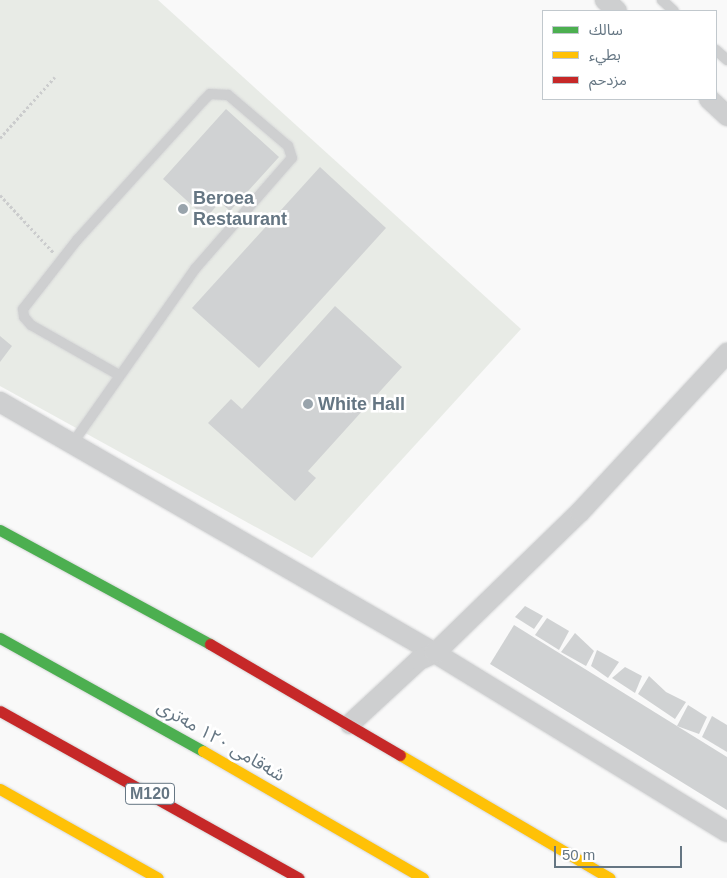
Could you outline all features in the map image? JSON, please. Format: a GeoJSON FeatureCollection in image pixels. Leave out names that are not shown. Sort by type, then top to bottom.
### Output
{"type":"FeatureCollection","features":[{"type":"Feature","properties":{"kind":"main road"},"geometry":{"type":"LineString","coordinates":[[0,530],[182,628],[350,724],[610,878]]}},
{"type":"Feature","properties":{"kind":"main road","name":"شەقامی ١٢٠ مەتری"},"geometry":{"type":"LineString","coordinates":[[0,638],[180,737],[423,878]]}},
{"type":"Feature","properties":{"kind":"main road","name":"M120"},"geometry":{"type":"LineString","coordinates":[[0,711],[299,878]]}},
{"type":"Feature","properties":{"kind":"main road"},"geometry":{"type":"LineString","coordinates":[[0,789],[158,878]]}},
{"type":"Feature","properties":{"kind":"street"},"geometry":{"type":"LineString","coordinates":[[605,0],[616,10]]}},
{"type":"Feature","properties":{"kind":"street"},"geometry":{"type":"LineString","coordinates":[[710,100],[727,116]]}},
{"type":"Feature","properties":{"kind":"street"},"geometry":{"type":"LineString","coordinates":[[350,724],[419,660],[435,653],[580,512],[727,353]]}},
{"type":"Feature","properties":{"kind":"street"},"geometry":{"type":"LineString","coordinates":[[0,402],[435,653],[727,832]]}},
{"type":"Feature","properties":{"kind":"lane"},"geometry":{"type":"LineString","coordinates":[[662,0],[673,10]]}},
{"type":"Feature","properties":{"kind":"lane"},"geometry":{"type":"LineString","coordinates":[[717,51],[727,60]]}},
{"type":"Feature","properties":{"kind":"lane"},"geometry":{"type":"LineString","coordinates":[[72,444],[195,268],[289,161],[291,150],[236,99],[219,92],[210,94],[60,260],[27,300],[24,317],[31,325],[119,375]]}},
{"type":"Feature","properties":{"kind":"path"},"geometry":{"type":"LineString","coordinates":[[0,138],[55,77]]}},
{"type":"Feature","properties":{"kind":"path"},"geometry":{"type":"LineString","coordinates":[[0,194],[60,260]]}},
{"type":"Feature","properties":{"kind":"shaded area"},"geometry":{"type":"Polygon","coordinates":[[[0,0],[158,0],[521,329],[312,558],[0,386],[0,0]]]}},
{"type":"Feature","properties":{"kind":"building"},"geometry":{"type":"Polygon","coordinates":[[[226,109],[279,157],[230,211],[220,202],[206,218],[163,179],[226,109]]]}},
{"type":"Feature","properties":{"kind":"building"},"geometry":{"type":"Polygon","coordinates":[[[320,167],[386,228],[259,368],[192,308],[320,167]]]}},
{"type":"Feature","properties":{"kind":"building","name":"White Hall"},"geometry":{"type":"Polygon","coordinates":[[[335,306],[402,367],[308,471],[316,478],[295,501],[208,423],[231,399],[242,409],[335,306]]]}},
{"type":"Feature","properties":{"kind":"building"},"geometry":{"type":"Polygon","coordinates":[[[0,336],[12,346],[0,362],[0,336]]]}},
{"type":"Feature","properties":{"kind":"building"},"geometry":{"type":"Polygon","coordinates":[[[525,606],[543,616],[534,629],[515,617],[525,606]]]}},
{"type":"Feature","properties":{"kind":"building"},"geometry":{"type":"Polygon","coordinates":[[[547,618],[569,631],[559,650],[535,635],[547,618]]]}},
{"type":"Feature","properties":{"kind":"building"},"geometry":{"type":"Polygon","coordinates":[[[514,625],[727,757],[727,810],[490,664],[514,625]]]}},
{"type":"Feature","properties":{"kind":"building"},"geometry":{"type":"Polygon","coordinates":[[[575,633],[594,651],[586,666],[561,652],[575,633]]]}},
{"type":"Feature","properties":{"kind":"building"},"geometry":{"type":"Polygon","coordinates":[[[597,650],[619,662],[608,678],[591,666],[597,650]]]}},
{"type":"Feature","properties":{"kind":"building"},"geometry":{"type":"Polygon","coordinates":[[[625,667],[642,676],[635,693],[612,678],[625,667]]]}},
{"type":"Feature","properties":{"kind":"building"},"geometry":{"type":"Polygon","coordinates":[[[649,676],[666,692],[686,702],[675,719],[638,694],[649,676]]]}},
{"type":"Feature","properties":{"kind":"building"},"geometry":{"type":"Polygon","coordinates":[[[688,705],[707,717],[699,734],[677,726],[688,705]]]}},
{"type":"Feature","properties":{"kind":"building"},"geometry":{"type":"Polygon","coordinates":[[[712,716],[727,725],[727,752],[702,737],[712,716]]]}},
{"type":"Feature","properties":{"kind":"traffic: fast"},"geometry":{"type":"LineString","coordinates":[[0,530],[210,644]]}},
{"type":"Feature","properties":{"kind":"traffic: fast"},"geometry":{"type":"LineString","coordinates":[[0,638],[203,751]]}},
{"type":"Feature","properties":{"kind":"traffic: slow"},"geometry":{"type":"LineString","coordinates":[[203,751],[423,878]]}},
{"type":"Feature","properties":{"kind":"traffic: slow"},"geometry":{"type":"LineString","coordinates":[[400,755],[610,878]]}},
{"type":"Feature","properties":{"kind":"traffic: slow"},"geometry":{"type":"LineString","coordinates":[[0,789],[158,878]]}},
{"type":"Feature","properties":{"kind":"traffic: jam"},"geometry":{"type":"LineString","coordinates":[[210,644],[400,755]]}},
{"type":"Feature","properties":{"kind":"traffic: jam"},"geometry":{"type":"LineString","coordinates":[[0,711],[299,878]]}},
{"type":"Feature","properties":{"kind":"place","name":"Beroea Restaurant"},"geometry":{"type":"Point","coordinates":[183,209]}},
{"type":"Feature","properties":{"kind":"place","name":"White Hall"},"geometry":{"type":"Point","coordinates":[308,404]}}]}
